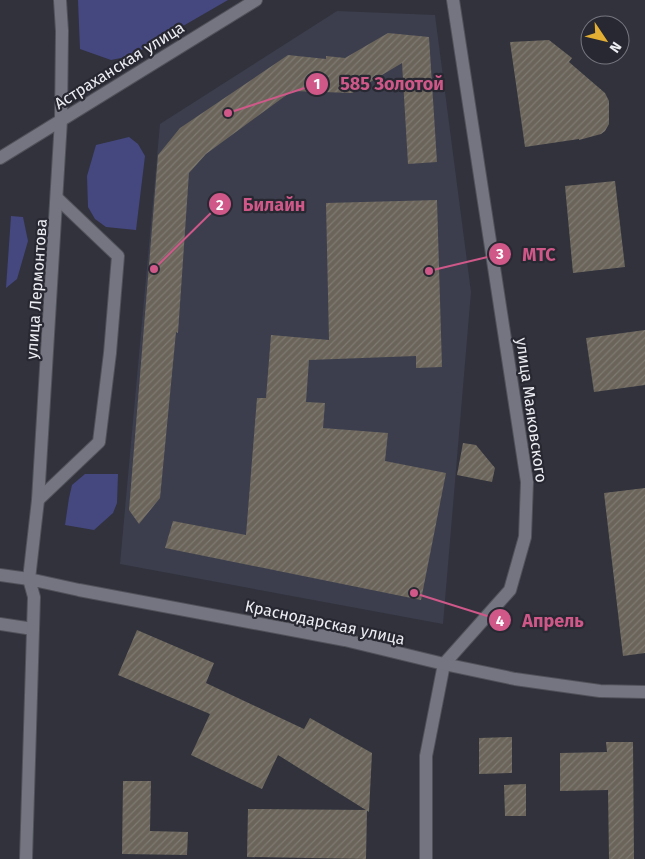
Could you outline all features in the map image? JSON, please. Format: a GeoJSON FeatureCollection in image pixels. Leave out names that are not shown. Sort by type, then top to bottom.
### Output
{"type":"FeatureCollection","features":[{"type":"Feature","properties":{"kind":"street","name":"улица Лермонтова"},"geometry":{"type":"LineString","coordinates":[[26,859],[34,598],[29,580],[38,500],[58,199],[62,120],[60,0]]}},
{"type":"Feature","properties":{"kind":"street","name":"Астраханская улица"},"geometry":{"type":"LineString","coordinates":[[0,158],[256,0]]}},
{"type":"Feature","properties":{"kind":"street","name":"улица Маяковского"},"geometry":{"type":"LineString","coordinates":[[444,664],[510,590],[525,538],[527,482],[453,0]]}},
{"type":"Feature","properties":{"kind":"street"},"geometry":{"type":"LineString","coordinates":[[38,500],[100,442],[118,256],[58,199]]}},
{"type":"Feature","properties":{"kind":"street","name":"Краснодарская улица"},"geometry":{"type":"LineString","coordinates":[[0,575],[345,640],[515,679],[600,691],[645,692]]}},
{"type":"Feature","properties":{"kind":"street"},"geometry":{"type":"LineString","coordinates":[[0,624],[33,629]]}},
{"type":"Feature","properties":{"kind":"street"},"geometry":{"type":"LineString","coordinates":[[426,859],[426,756],[444,664]]}},
{"type":"Feature","properties":{"kind":"shaded area"},"geometry":{"type":"Polygon","coordinates":[[[78,0],[228,0],[131,56],[111,60],[80,49],[78,0]]]}},
{"type":"Feature","properties":{"kind":"shaded area"},"geometry":{"type":"Polygon","coordinates":[[[337,11],[435,15],[471,292],[443,624],[120,564],[160,124],[337,11]]]}},
{"type":"Feature","properties":{"kind":"shaded area"},"geometry":{"type":"Polygon","coordinates":[[[129,137],[138,144],[145,156],[136,230],[106,227],[95,219],[88,207],[87,176],[96,145],[129,137]]]}},
{"type":"Feature","properties":{"kind":"shaded area"},"geometry":{"type":"Polygon","coordinates":[[[11,216],[23,217],[28,241],[17,279],[6,288],[11,216]]]}},
{"type":"Feature","properties":{"kind":"shaded area"},"geometry":{"type":"Polygon","coordinates":[[[85,474],[118,474],[117,503],[113,513],[94,530],[65,525],[72,485],[85,474]]]}},
{"type":"Feature","properties":{"kind":"building"},"geometry":{"type":"Polygon","coordinates":[[[388,33],[429,37],[437,162],[408,164],[402,63],[352,93],[292,91],[206,154],[189,173],[178,333],[176,332],[160,498],[139,524],[129,510],[158,155],[180,128],[288,55],[326,59],[326,56],[345,58],[388,33]]]}},
{"type":"Feature","properties":{"kind":"building"},"geometry":{"type":"Polygon","coordinates":[[[549,40],[572,58],[569,62],[605,93],[609,101],[609,124],[601,134],[579,140],[525,147],[510,42],[549,40]]]}},
{"type":"Feature","properties":{"kind":"building"},"geometry":{"type":"Polygon","coordinates":[[[615,181],[625,267],[573,273],[565,186],[615,181]]]}},
{"type":"Feature","properties":{"kind":"building"},"geometry":{"type":"Polygon","coordinates":[[[437,200],[442,367],[416,368],[416,356],[309,360],[306,402],[325,403],[323,428],[388,433],[385,461],[446,473],[421,600],[165,548],[173,521],[246,535],[257,398],[266,398],[271,335],[329,340],[326,203],[437,200]]]}},
{"type":"Feature","properties":{"kind":"building"},"geometry":{"type":"Polygon","coordinates":[[[645,330],[645,385],[594,392],[586,338],[645,330]]]}},
{"type":"Feature","properties":{"kind":"building"},"geometry":{"type":"Polygon","coordinates":[[[463,443],[476,445],[495,468],[492,482],[457,475],[463,443]]]}},
{"type":"Feature","properties":{"kind":"building"},"geometry":{"type":"Polygon","coordinates":[[[645,488],[645,653],[623,656],[604,493],[645,488]]]}},
{"type":"Feature","properties":{"kind":"building"},"geometry":{"type":"Polygon","coordinates":[[[137,630],[214,663],[206,683],[304,729],[310,718],[372,753],[369,812],[278,755],[262,789],[191,755],[210,714],[118,675],[137,630]]]}},
{"type":"Feature","properties":{"kind":"building"},"geometry":{"type":"Polygon","coordinates":[[[512,737],[512,773],[479,774],[479,738],[512,737]]]}},
{"type":"Feature","properties":{"kind":"building"},"geometry":{"type":"Polygon","coordinates":[[[606,742],[633,742],[634,859],[609,859],[608,790],[560,791],[560,753],[607,752],[606,742]]]}},
{"type":"Feature","properties":{"kind":"building"},"geometry":{"type":"Polygon","coordinates":[[[123,781],[151,781],[150,831],[188,832],[187,855],[122,854],[123,781]]]}},
{"type":"Feature","properties":{"kind":"building"},"geometry":{"type":"Polygon","coordinates":[[[526,784],[526,816],[505,816],[504,785],[526,784]]]}},
{"type":"Feature","properties":{"kind":"building"},"geometry":{"type":"Polygon","coordinates":[[[248,809],[367,810],[366,859],[247,857],[248,809]]]}},
{"type":"Feature","properties":{"kind":"place","name":"585 Золотой"},"geometry":{"type":"Point","coordinates":[228,113]}},
{"type":"Feature","properties":{"kind":"place","name":"Билайн"},"geometry":{"type":"Point","coordinates":[154,269]}},
{"type":"Feature","properties":{"kind":"place","name":"МТС"},"geometry":{"type":"Point","coordinates":[429,271]}},
{"type":"Feature","properties":{"kind":"place","name":"Апрель"},"geometry":{"type":"Point","coordinates":[414,593]}}]}
